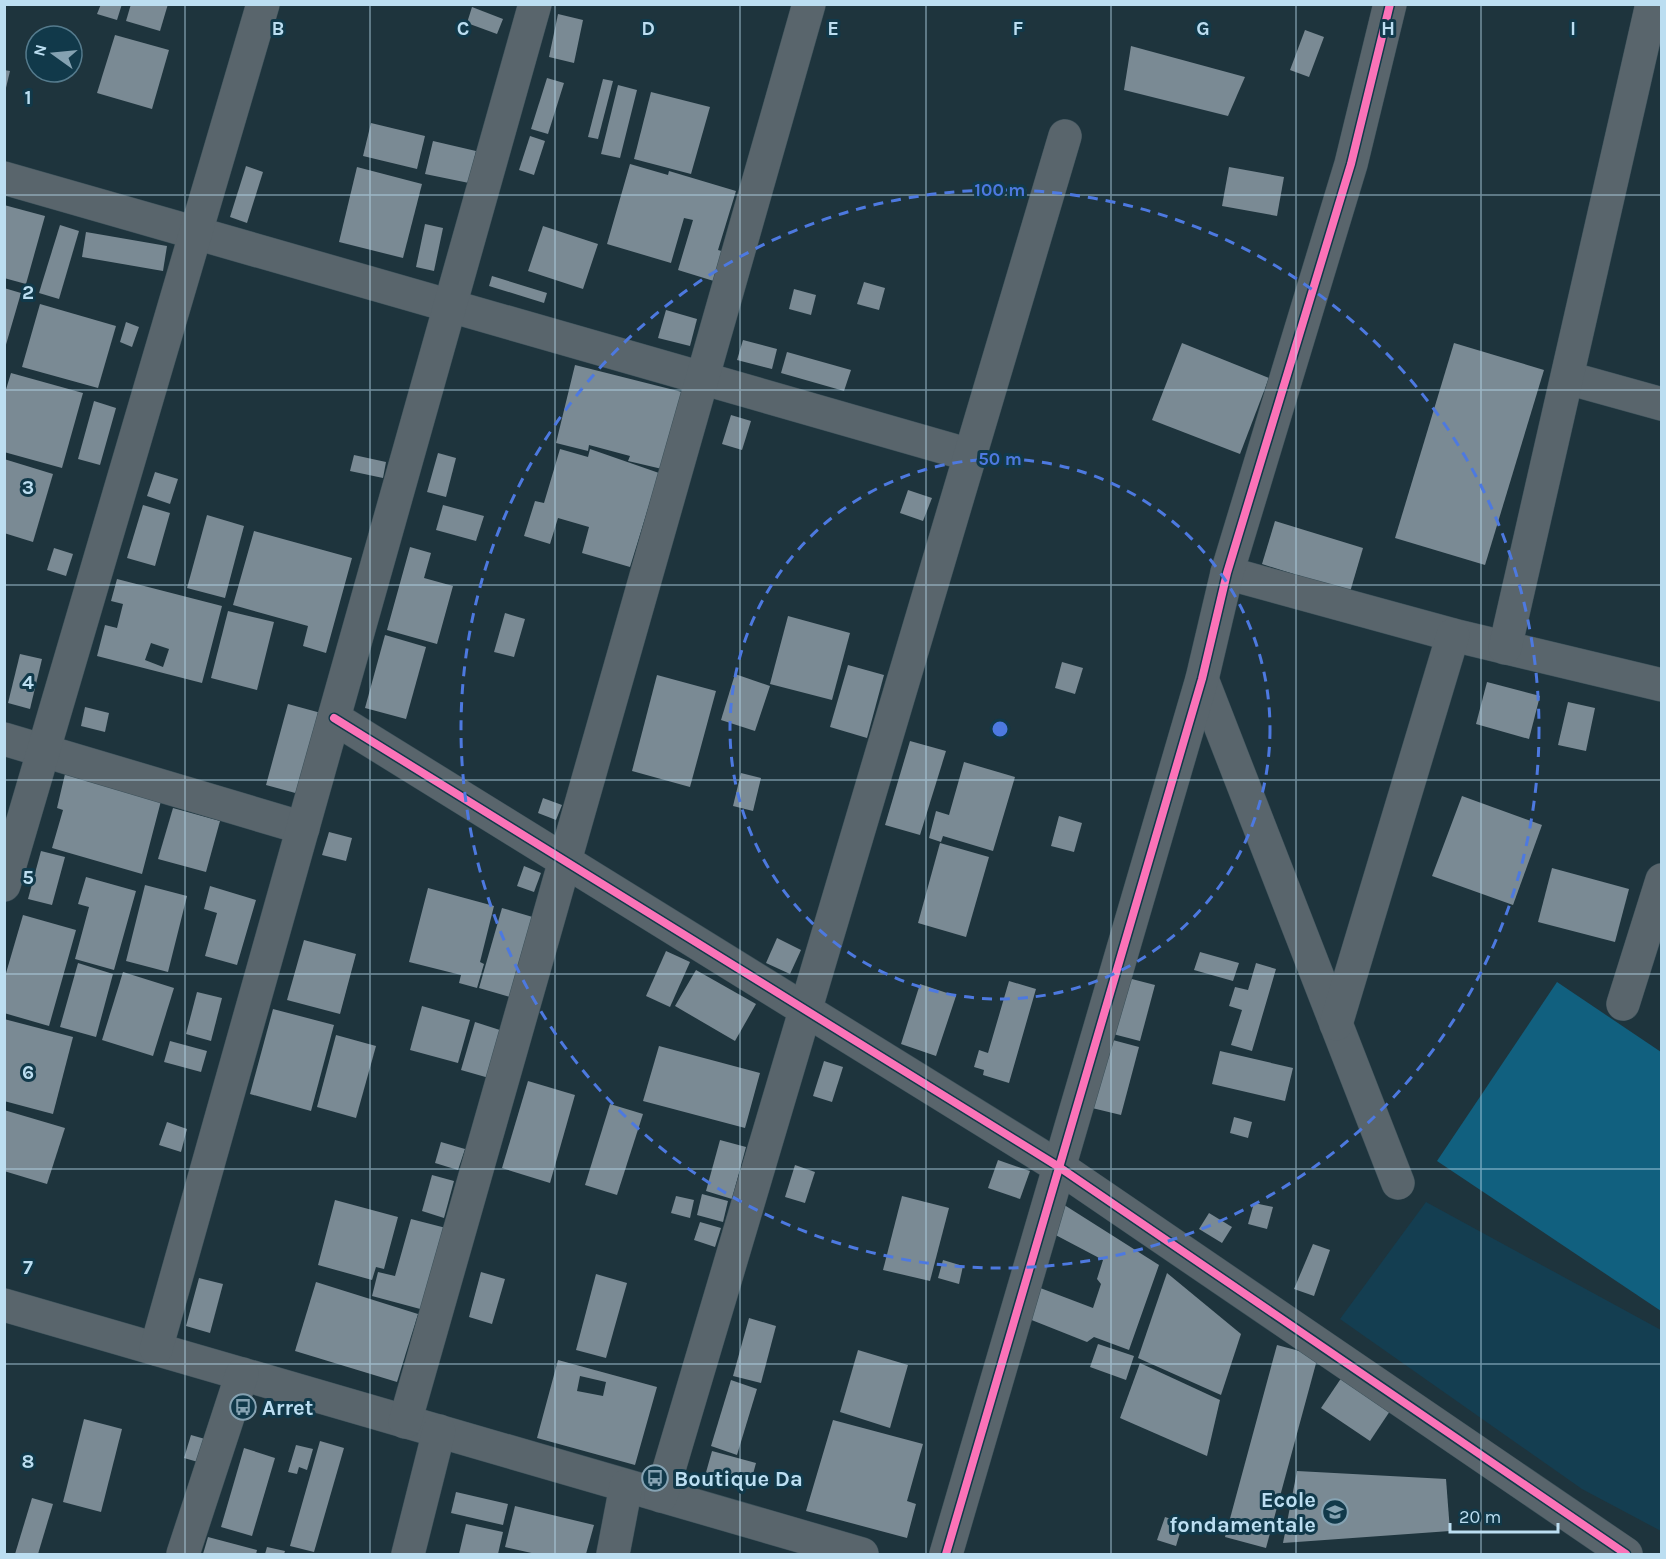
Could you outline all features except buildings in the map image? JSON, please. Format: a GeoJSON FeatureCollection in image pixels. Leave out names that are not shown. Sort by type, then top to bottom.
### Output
{"type":"FeatureCollection","features":[{"type":"Feature","properties":{"kind":"street"},"geometry":{"type":"LineString","coordinates":[[4,885],[263,4]]}},
{"type":"Feature","properties":{"kind":"street"},"geometry":{"type":"LineString","coordinates":[[156,1349],[535,4]]}},
{"type":"Feature","properties":{"kind":"street"},"geometry":{"type":"LineString","coordinates":[[405,1422],[809,4]]}},
{"type":"Feature","properties":{"kind":"street"},"geometry":{"type":"LineString","coordinates":[[946,1554],[1202,679],[1227,573],[1351,164],[1390,4]]}},
{"type":"Feature","properties":{"kind":"street"},"geometry":{"type":"LineString","coordinates":[[1505,648],[1652,4]]}},
{"type":"Feature","properties":{"kind":"street"},"geometry":{"type":"LineString","coordinates":[[661,1496],[1065,136]]}},
{"type":"Feature","properties":{"kind":"street"},"geometry":{"type":"LineString","coordinates":[[4,178],[970,455]]}},
{"type":"Feature","properties":{"kind":"street"},"geometry":{"type":"LineString","coordinates":[[1568,378],[1662,404]]}},
{"type":"Feature","properties":{"kind":"street"},"geometry":{"type":"LineString","coordinates":[[1227,573],[1453,635],[1662,685]]}},
{"type":"Feature","properties":{"kind":"street"},"geometry":{"type":"LineString","coordinates":[[1336,1024],[1453,635]]}},
{"type":"Feature","properties":{"kind":"street"},"geometry":{"type":"LineString","coordinates":[[1202,679],[1398,1183]]}},
{"type":"Feature","properties":{"kind":"street"},"geometry":{"type":"LineString","coordinates":[[334,718],[1059,1167],[1626,1554]]}},
{"type":"Feature","properties":{"kind":"street"},"geometry":{"type":"LineString","coordinates":[[4,740],[303,828]]}},
{"type":"Feature","properties":{"kind":"street"},"geometry":{"type":"LineString","coordinates":[[1623,1004],[1654,933],[1662,880]]}},
{"type":"Feature","properties":{"kind":"street"},"geometry":{"type":"LineString","coordinates":[[4,1305],[862,1554]]}},
{"type":"Feature","properties":{"kind":"street"},"geometry":{"type":"LineString","coordinates":[[183,1554],[242,1374]]}},
{"type":"Feature","properties":{"kind":"street"},"geometry":{"type":"LineString","coordinates":[[408,1554],[439,1431]]}},
{"type":"Feature","properties":{"kind":"street"},"geometry":{"type":"LineString","coordinates":[[613,1554],[626,1486]]}},
{"type":"Feature","properties":{"kind":"shaded area"},"geometry":{"type":"Polygon","coordinates":[[[1557,982],[1661,1052],[1661,1311],[1437,1161],[1557,982]]]}},
{"type":"Feature","properties":{"kind":"shaded area"},"geometry":{"type":"Polygon","coordinates":[[[1426,1202],[1661,1330],[1661,1531],[1582,1489],[1340,1319],[1426,1202]]]}},
{"type":"Feature","properties":{"kind":"cycle path"},"geometry":{"type":"LineString","coordinates":[[946,1554],[1202,679],[1227,573],[1351,164],[1390,4]]}},
{"type":"Feature","properties":{"kind":"cycle path"},"geometry":{"type":"LineString","coordinates":[[334,718],[1059,1167],[1626,1554]]}},
{"type":"Feature","properties":{"kind":"place","name":"Arret"},"geometry":{"type":"Point","coordinates":[243,1407]}},
{"type":"Feature","properties":{"kind":"place","name":"Boutique Da"},"geometry":{"type":"Point","coordinates":[655,1478]}},
{"type":"Feature","properties":{"kind":"place","name":"Ecole fondamentale"},"geometry":{"type":"Point","coordinates":[1335,1512]}}]}
